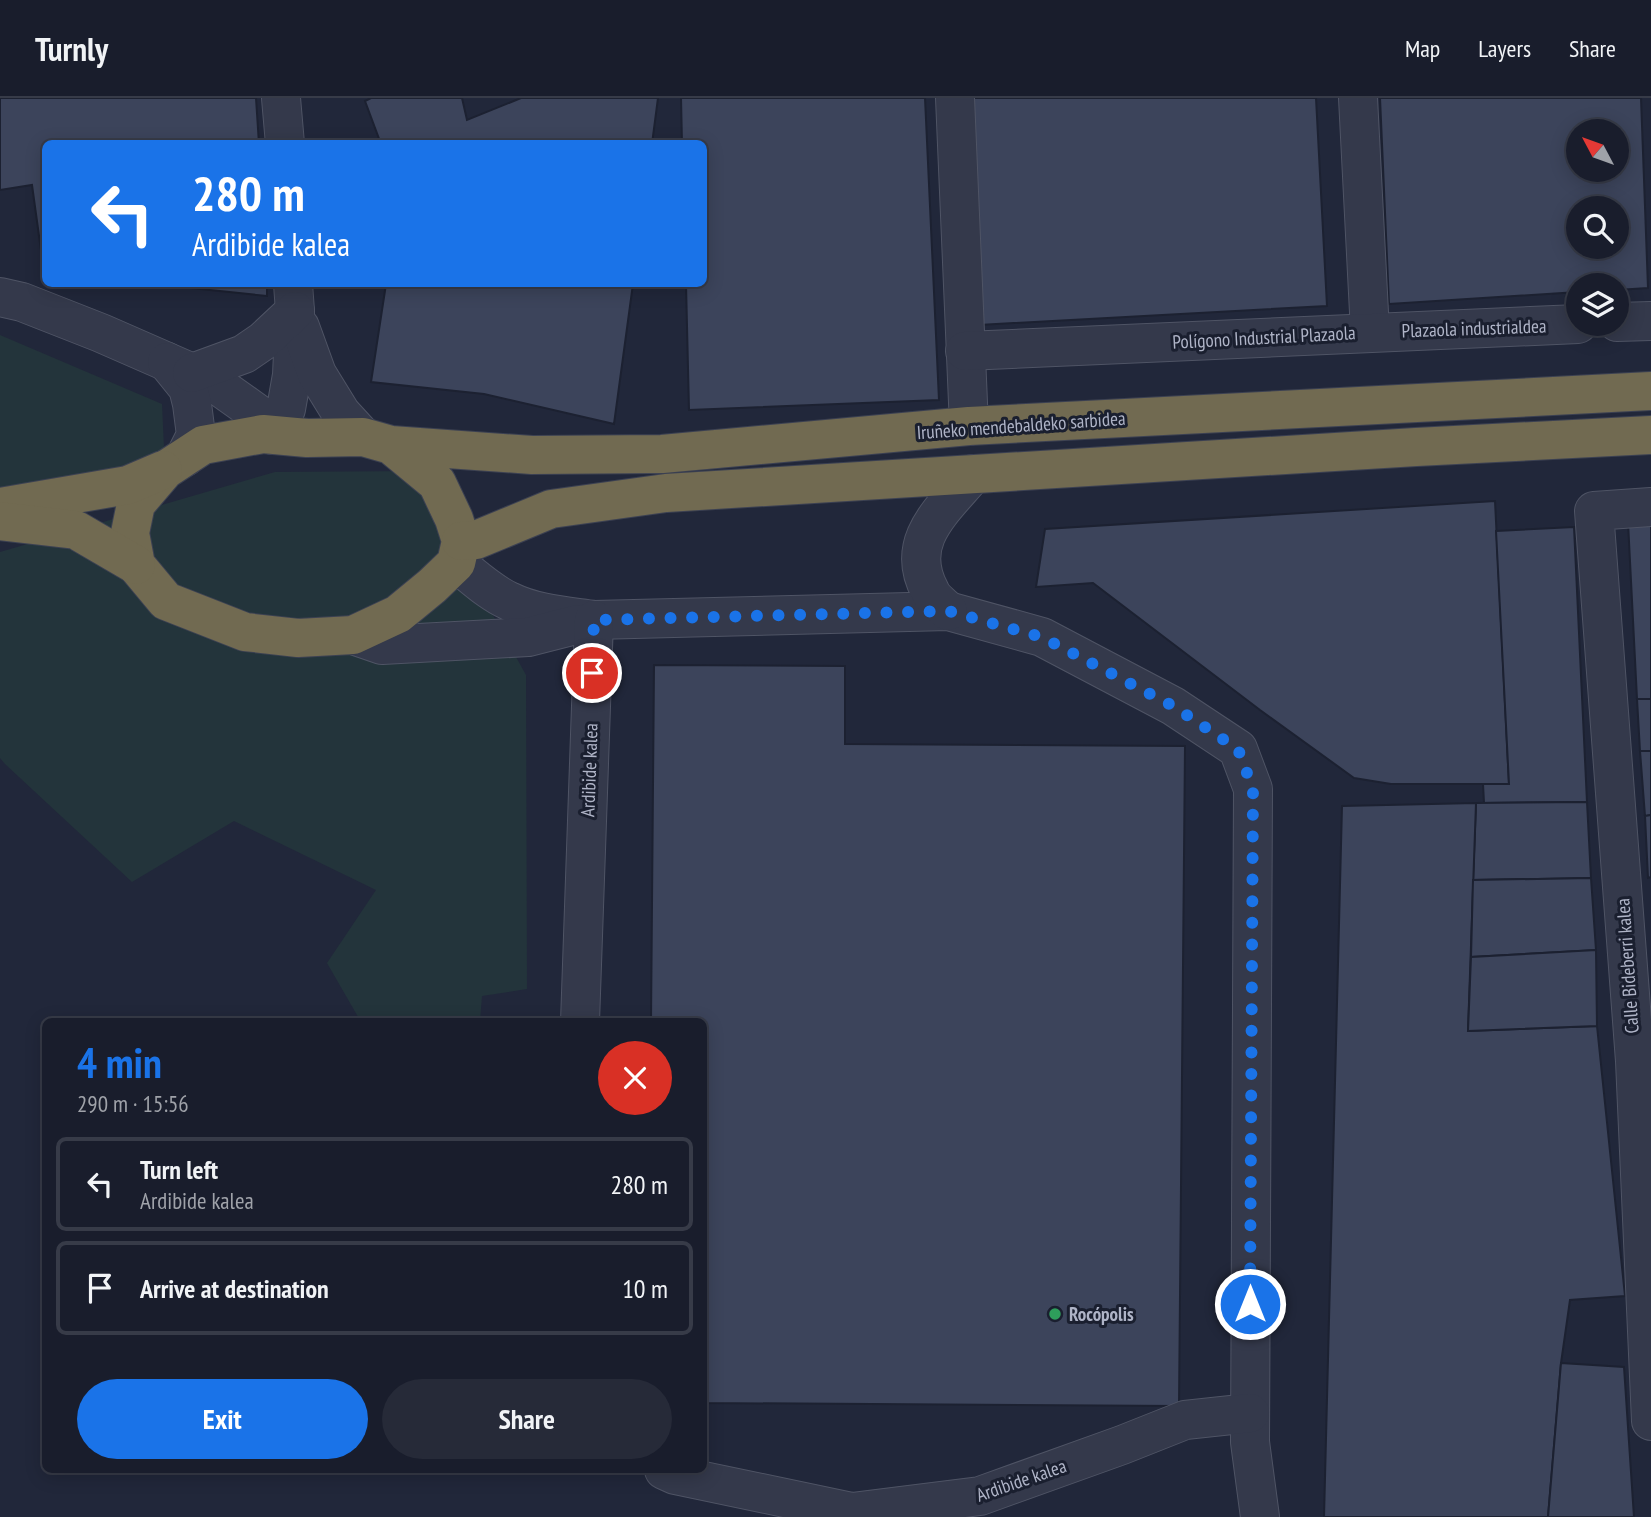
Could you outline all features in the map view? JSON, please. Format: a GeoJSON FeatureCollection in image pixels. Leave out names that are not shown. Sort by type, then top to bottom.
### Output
{"type":"FeatureCollection","features":[{"type":"Feature","properties":{"kind":"highway","name":"Iruñeko mendebaldeko sarbidea"},"geometry":{"type":"LineString","coordinates":[[136,565],[130,533],[136,504],[175,463],[203,445],[263,433],[531,454],[662,454],[969,426],[1651,391]]}},
{"type":"Feature","properties":{"kind":"highway"},"geometry":{"type":"LineString","coordinates":[[0,521],[76,530],[136,565],[166,601],[245,632],[298,638],[353,635],[398,614],[432,586],[458,552],[476,540],[551,509],[666,493],[1651,435]]}},
{"type":"Feature","properties":{"kind":"highway"},"geometry":{"type":"LineString","coordinates":[[377,441],[437,483],[454,519],[458,552]]}},
{"type":"Feature","properties":{"kind":"highway"},"geometry":{"type":"LineString","coordinates":[[0,506],[128,485],[175,463]]}},
{"type":"Feature","properties":{"kind":"street"},"geometry":{"type":"LineString","coordinates":[[281,98],[285,140]]}},
{"type":"Feature","properties":{"kind":"street"},"geometry":{"type":"LineString","coordinates":[[955,98],[969,426]]}},
{"type":"Feature","properties":{"kind":"street","name":"Polígono Industrial Plazaola"},"geometry":{"type":"LineString","coordinates":[[965,351],[1370,332],[1358,98]]}},
{"type":"Feature","properties":{"kind":"street"},"geometry":{"type":"LineString","coordinates":[[0,297],[22,302],[90,328],[213,383],[258,414],[272,435],[286,409],[292,375],[294,297]]}},
{"type":"Feature","properties":{"kind":"street"},"geometry":{"type":"LineString","coordinates":[[179,367],[244,354],[263,341],[294,297]]}},
{"type":"Feature","properties":{"kind":"street"},"geometry":{"type":"LineString","coordinates":[[294,297],[317,374],[341,413],[377,441]]}},
{"type":"Feature","properties":{"kind":"street"},"geometry":{"type":"LineString","coordinates":[[1629,322],[1651,321]]}},
{"type":"Feature","properties":{"kind":"street","name":"Plazaola industrialdea"},"geometry":{"type":"LineString","coordinates":[[1370,332],[1566,324]]}},
{"type":"Feature","properties":{"kind":"street"},"geometry":{"type":"LineString","coordinates":[[175,463],[195,435],[192,404],[179,367]]}},
{"type":"Feature","properties":{"kind":"street"},"geometry":{"type":"LineString","coordinates":[[948,611],[930,593],[922,571],[920,553],[929,526],[973,474]]}},
{"type":"Feature","properties":{"kind":"street","name":"Calle Bideberri kalea"},"geometry":{"type":"LineString","coordinates":[[1651,507],[1594,511],[1643,1061],[1651,1420]]}},
{"type":"Feature","properties":{"kind":"street"},"geometry":{"type":"LineString","coordinates":[[458,552],[481,583],[509,601],[539,612],[594,620],[948,611],[1042,637],[1173,706],[1238,749],[1253,789],[1250,1441],[1260,1517]]}},
{"type":"Feature","properties":{"kind":"street"},"geometry":{"type":"LineString","coordinates":[[353,635],[382,645],[528,636],[594,620]]}},
{"type":"Feature","properties":{"kind":"street","name":"Ardibide kalea"},"geometry":{"type":"LineString","coordinates":[[580,1018],[594,620]]}},
{"type":"Feature","properties":{"kind":"street","name":"Ardibide kalea"},"geometry":{"type":"LineString","coordinates":[[671,1473],[852,1512],[980,1496],[1185,1420],[1250,1413]]}},
{"type":"Feature","properties":{"kind":"shaded area"},"geometry":{"type":"Polygon","coordinates":[[[0,335],[162,404],[165,470],[0,499],[0,335]]]}},
{"type":"Feature","properties":{"kind":"shaded area"},"geometry":{"type":"Polygon","coordinates":[[[422,471],[469,572],[526,675],[527,989],[482,996],[480,1018],[359,1018],[327,963],[376,890],[234,821],[132,882],[0,758],[0,552],[275,472],[422,471]]]}},
{"type":"Feature","properties":{"kind":"building"},"geometry":{"type":"Polygon","coordinates":[[[0,98],[256,98],[259,140],[42,140],[42,258],[32,185],[0,190],[0,98]]]}},
{"type":"Feature","properties":{"kind":"building"},"geometry":{"type":"Polygon","coordinates":[[[371,98],[462,98],[467,120],[521,98],[658,98],[653,140],[380,140],[365,101],[371,98]]]}},
{"type":"Feature","properties":{"kind":"building"},"geometry":{"type":"Polygon","coordinates":[[[681,98],[925,98],[939,400],[689,410],[686,287],[707,287],[707,140],[682,140],[681,98]]]}},
{"type":"Feature","properties":{"kind":"building"},"geometry":{"type":"Polygon","coordinates":[[[970,98],[1316,98],[1327,306],[979,325],[970,98]]]}},
{"type":"Feature","properties":{"kind":"building"},"geometry":{"type":"Polygon","coordinates":[[[1380,98],[1641,98],[1648,288],[1629,289],[1629,273],[1566,273],[1566,293],[1389,304],[1380,98]]]}},
{"type":"Feature","properties":{"kind":"building"},"geometry":{"type":"Polygon","coordinates":[[[181,287],[267,287],[267,296],[181,287]]]}},
{"type":"Feature","properties":{"kind":"building"},"geometry":{"type":"Polygon","coordinates":[[[386,287],[633,287],[614,424],[484,394],[371,382],[386,287]]]}},
{"type":"Feature","properties":{"kind":"building"},"geometry":{"type":"Polygon","coordinates":[[[1495,501],[1509,784],[1391,784],[1354,778],[1093,583],[1036,587],[1045,529],[1495,501]]]}},
{"type":"Feature","properties":{"kind":"building"},"geometry":{"type":"Polygon","coordinates":[[[1651,521],[1651,699],[1637,699],[1628,522],[1651,521]]]}},
{"type":"Feature","properties":{"kind":"building"},"geometry":{"type":"Polygon","coordinates":[[[1574,527],[1587,802],[1484,803],[1483,784],[1509,784],[1496,531],[1574,527]]]}},
{"type":"Feature","properties":{"kind":"building"},"geometry":{"type":"Polygon","coordinates":[[[654,665],[845,666],[845,744],[1185,746],[1179,1406],[707,1403],[707,1018],[651,1018],[654,665]]]}},
{"type":"Feature","properties":{"kind":"building"},"geometry":{"type":"Polygon","coordinates":[[[1637,699],[1651,699],[1651,751],[1640,751],[1637,699]]]}},
{"type":"Feature","properties":{"kind":"building"},"geometry":{"type":"Polygon","coordinates":[[[1640,751],[1651,751],[1651,815],[1645,816],[1640,751]]]}},
{"type":"Feature","properties":{"kind":"building"},"geometry":{"type":"Polygon","coordinates":[[[1587,802],[1591,878],[1473,880],[1476,803],[1587,802]]]}},
{"type":"Feature","properties":{"kind":"building"},"geometry":{"type":"Polygon","coordinates":[[[1476,803],[1468,1031],[1597,1026],[1625,1296],[1570,1300],[1561,1363],[1548,1517],[1324,1517],[1342,806],[1476,803]]]}},
{"type":"Feature","properties":{"kind":"building"},"geometry":{"type":"Polygon","coordinates":[[[1651,815],[1651,877],[1648,878],[1645,816],[1651,815]]]}},
{"type":"Feature","properties":{"kind":"building"},"geometry":{"type":"Polygon","coordinates":[[[1591,878],[1596,950],[1471,957],[1473,880],[1591,878]]]}},
{"type":"Feature","properties":{"kind":"building"},"geometry":{"type":"Polygon","coordinates":[[[1596,950],[1597,1026],[1468,1031],[1471,957],[1596,950]]]}},
{"type":"Feature","properties":{"kind":"building"},"geometry":{"type":"Polygon","coordinates":[[[1561,1363],[1624,1367],[1634,1517],[1548,1517],[1561,1363]]]}},
{"type":"Feature","properties":{"kind":"place","name":"Rocópolis"},"geometry":{"type":"Point","coordinates":[1055,1314]}},
{"type":"Feature","properties":{"kind":"route"},"geometry":{"type":"LineString","coordinates":[[592,673],[594,620],[948,611],[1042,637],[1173,706],[1238,749],[1253,789],[1250,1304]]}}]}
